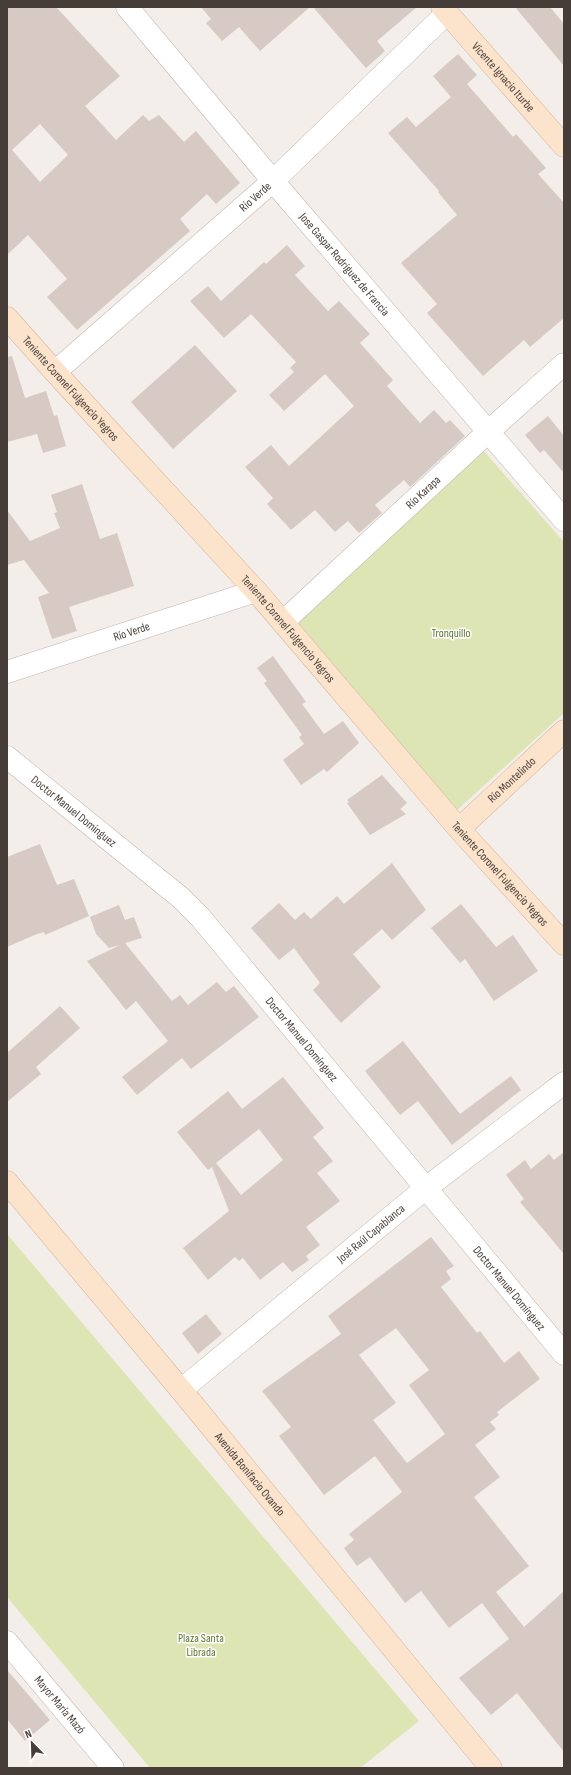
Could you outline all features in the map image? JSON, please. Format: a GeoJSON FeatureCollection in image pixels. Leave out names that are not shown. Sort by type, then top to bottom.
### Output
{"type":"FeatureCollection","features":[{"type":"Feature","properties":{"kind":"street","name":"Jose Gaspar Rodríguez de Francia"},"geometry":{"type":"LineString","coordinates":[[127,7],[273,181],[564,520]]}},
{"type":"Feature","properties":{"kind":"street","name":"Río Verde"},"geometry":{"type":"LineString","coordinates":[[55,372],[273,181],[444,10]]}},
{"type":"Feature","properties":{"kind":"street","name":"Vicente Ignacio Iturbe"},"geometry":{"type":"LineString","coordinates":[[444,10],[564,146]]}},
{"type":"Feature","properties":{"kind":"street","name":"Teniente Coronel Fulgencio Yegros"},"geometry":{"type":"LineString","coordinates":[[7,318],[256,590],[459,829],[564,944]]}},
{"type":"Feature","properties":{"kind":"street","name":"Río Karapa"},"geometry":{"type":"LineString","coordinates":[[283,622],[488,430],[564,364]]}},
{"type":"Feature","properties":{"kind":"street","name":"Río Verde"},"geometry":{"type":"LineString","coordinates":[[7,672],[256,590]]}},
{"type":"Feature","properties":{"kind":"street","name":"Río Montelindo"},"geometry":{"type":"LineString","coordinates":[[459,829],[564,732]]}},
{"type":"Feature","properties":{"kind":"street","name":"Doctor Manuel Domínguez"},"geometry":{"type":"LineString","coordinates":[[7,757],[181,898],[200,917],[564,1354]]}},
{"type":"Feature","properties":{"kind":"street","name":"José Raúl Capablanca"},"geometry":{"type":"LineString","coordinates":[[181,1390],[426,1188],[564,1083]]}},
{"type":"Feature","properties":{"kind":"street","name":"Avenida Bonifacio Ovando"},"geometry":{"type":"LineString","coordinates":[[7,1182],[181,1390],[491,1768]]}},
{"type":"Feature","properties":{"kind":"street","name":"Mayor María Mazó"},"geometry":{"type":"LineString","coordinates":[[7,1643],[113,1768]]}},
{"type":"Feature","properties":{"kind":"green space","name":"Tronquillo"},"geometry":{"type":"Polygon","coordinates":[[[483,450],[564,542],[564,713],[456,811],[295,623],[483,450]]]}},
{"type":"Feature","properties":{"kind":"green space","name":"Plaza Santa Librada"},"geometry":{"type":"Polygon","coordinates":[[[7,1234],[419,1721],[360,1768],[150,1768],[7,1597],[7,1234]]]}},
{"type":"Feature","properties":{"kind":"building"},"geometry":{"type":"Polygon","coordinates":[[[7,7],[56,7],[120,76],[85,106],[116,140],[143,115],[149,121],[159,115],[184,142],[196,131],[240,183],[216,204],[207,194],[180,219],[190,231],[77,330],[47,297],[67,279],[28,235],[7,255],[7,7]],[[40,124],[12,150],[40,182],[68,155],[40,124]]]}},
{"type":"Feature","properties":{"kind":"building"},"geometry":{"type":"Polygon","coordinates":[[[201,7],[310,7],[260,51],[239,27],[222,41],[206,23],[211,19],[201,7]]]}},
{"type":"Feature","properties":{"kind":"building"},"geometry":{"type":"Polygon","coordinates":[[[313,7],[417,7],[377,41],[385,51],[366,68],[313,7]]]}},
{"type":"Feature","properties":{"kind":"building"},"geometry":{"type":"Polygon","coordinates":[[[515,7],[550,7],[564,24],[564,66],[515,7]]]}},
{"type":"Feature","properties":{"kind":"building"},"geometry":{"type":"Polygon","coordinates":[[[458,54],[477,75],[467,84],[513,137],[516,134],[546,168],[538,174],[564,203],[564,318],[530,347],[524,340],[483,376],[427,313],[437,304],[401,263],[457,215],[438,192],[439,191],[388,133],[407,117],[416,127],[451,97],[433,76],[458,54]]]}},
{"type":"Feature","properties":{"kind":"building"},"geometry":{"type":"Polygon","coordinates":[[[287,245],[305,266],[295,275],[328,311],[339,301],[370,334],[360,343],[393,380],[387,386],[420,423],[434,410],[446,423],[450,420],[465,436],[410,487],[404,480],[375,505],[382,513],[359,533],[348,521],[335,532],[315,510],[291,530],[267,504],[273,498],[245,467],[271,445],[289,466],[354,406],[325,374],[284,411],[269,395],[294,372],[290,368],[296,362],[251,314],[224,338],[190,301],[208,286],[221,301],[264,262],[266,264],[287,245]]]}},
{"type":"Feature","properties":{"kind":"building"},"geometry":{"type":"Polygon","coordinates":[[[195,345],[237,391],[173,449],[131,402],[195,345]]]}},
{"type":"Feature","properties":{"kind":"building"},"geometry":{"type":"Polygon","coordinates":[[[12,356],[25,398],[46,391],[54,416],[57,415],[66,446],[43,453],[37,434],[7,442],[7,357],[12,356]]]}},
{"type":"Feature","properties":{"kind":"building"},"geometry":{"type":"Polygon","coordinates":[[[548,416],[564,436],[564,473],[544,450],[540,453],[525,435],[548,416]]]}},
{"type":"Feature","properties":{"kind":"building"},"geometry":{"type":"Polygon","coordinates":[[[82,484],[100,539],[117,533],[134,586],[69,607],[77,631],[52,639],[38,597],[49,593],[24,560],[7,565],[7,510],[30,541],[60,528],[54,513],[57,512],[51,495],[82,484]]]}},
{"type":"Feature","properties":{"kind":"building"},"geometry":{"type":"Polygon","coordinates":[[[273,656],[306,702],[302,704],[324,734],[343,721],[359,743],[327,772],[324,769],[301,785],[283,760],[304,744],[299,737],[302,735],[264,683],[267,681],[257,668],[273,656]]]}},
{"type":"Feature","properties":{"kind":"building"},"geometry":{"type":"Polygon","coordinates":[[[382,775],[407,803],[400,809],[406,814],[370,835],[347,803],[349,802],[347,800],[382,775]]]}},
{"type":"Feature","properties":{"kind":"building"},"geometry":{"type":"Polygon","coordinates":[[[40,844],[57,885],[74,879],[89,916],[45,935],[44,932],[37,934],[7,947],[7,857],[40,844]]]}},
{"type":"Feature","properties":{"kind":"building"},"geometry":{"type":"Polygon","coordinates":[[[392,863],[426,910],[392,940],[382,929],[353,954],[381,987],[341,1023],[313,990],[320,983],[294,948],[279,960],[251,928],[279,903],[295,920],[304,912],[311,919],[337,896],[344,904],[392,863]]]}},
{"type":"Feature","properties":{"kind":"building"},"geometry":{"type":"Polygon","coordinates":[[[461,904],[496,947],[513,935],[538,971],[494,1001],[465,959],[460,963],[431,928],[461,904]]]}},
{"type":"Feature","properties":{"kind":"building"},"geometry":{"type":"Polygon","coordinates":[[[119,905],[125,920],[134,917],[142,938],[125,943],[172,1001],[180,995],[188,1005],[217,982],[226,992],[234,986],[259,1017],[191,1069],[182,1058],[137,1095],[122,1077],[168,1041],[136,1001],[126,1010],[87,961],[120,945],[109,948],[96,934],[90,917],[119,905]]]}},
{"type":"Feature","properties":{"kind":"building"},"geometry":{"type":"Polygon","coordinates":[[[60,1006],[80,1028],[36,1067],[41,1074],[7,1102],[7,1053],[60,1006]]]}},
{"type":"Feature","properties":{"kind":"building"},"geometry":{"type":"Polygon","coordinates":[[[403,1041],[460,1114],[511,1076],[521,1090],[452,1145],[418,1101],[400,1115],[365,1071],[403,1041]]]}},
{"type":"Feature","properties":{"kind":"building"},"geometry":{"type":"Polygon","coordinates":[[[283,1077],[324,1128],[313,1137],[333,1161],[317,1173],[340,1201],[306,1227],[320,1245],[306,1256],[309,1260],[292,1272],[283,1262],[260,1280],[243,1258],[239,1261],[235,1257],[208,1280],[183,1248],[229,1211],[212,1167],[208,1170],[177,1132],[228,1091],[242,1109],[283,1077]],[[259,1129],[216,1163],[241,1195],[283,1160],[259,1129]]]}},
{"type":"Feature","properties":{"kind":"building"},"geometry":{"type":"Polygon","coordinates":[[[564,1152],[564,1254],[520,1202],[524,1199],[506,1175],[525,1160],[531,1169],[549,1154],[554,1160],[564,1152]]]}},
{"type":"Feature","properties":{"kind":"building"},"geometry":{"type":"Polygon","coordinates":[[[431,1237],[454,1266],[446,1271],[451,1279],[441,1287],[477,1333],[480,1331],[504,1363],[519,1351],[540,1379],[497,1412],[499,1415],[490,1422],[496,1429],[475,1445],[500,1477],[474,1497],[529,1566],[496,1592],[524,1627],[564,1591],[564,1752],[517,1693],[491,1715],[459,1678],[509,1639],[482,1603],[449,1628],[421,1591],[405,1603],[370,1557],[357,1566],[344,1548],[354,1540],[349,1534],[402,1492],[375,1456],[324,1495],[279,1436],[291,1427],[262,1391],[341,1334],[328,1316],[431,1237]],[[396,1328],[359,1355],[396,1403],[373,1420],[407,1463],[445,1434],[409,1385],[429,1370],[396,1328]]]}},
{"type":"Feature","properties":{"kind":"building"},"geometry":{"type":"Polygon","coordinates":[[[206,1314],[222,1334],[198,1354],[182,1333],[206,1314]]]}},
{"type":"Feature","properties":{"kind":"building"},"geometry":{"type":"Polygon","coordinates":[[[7,1670],[50,1720],[25,1741],[7,1719],[7,1670]]]}}]}
